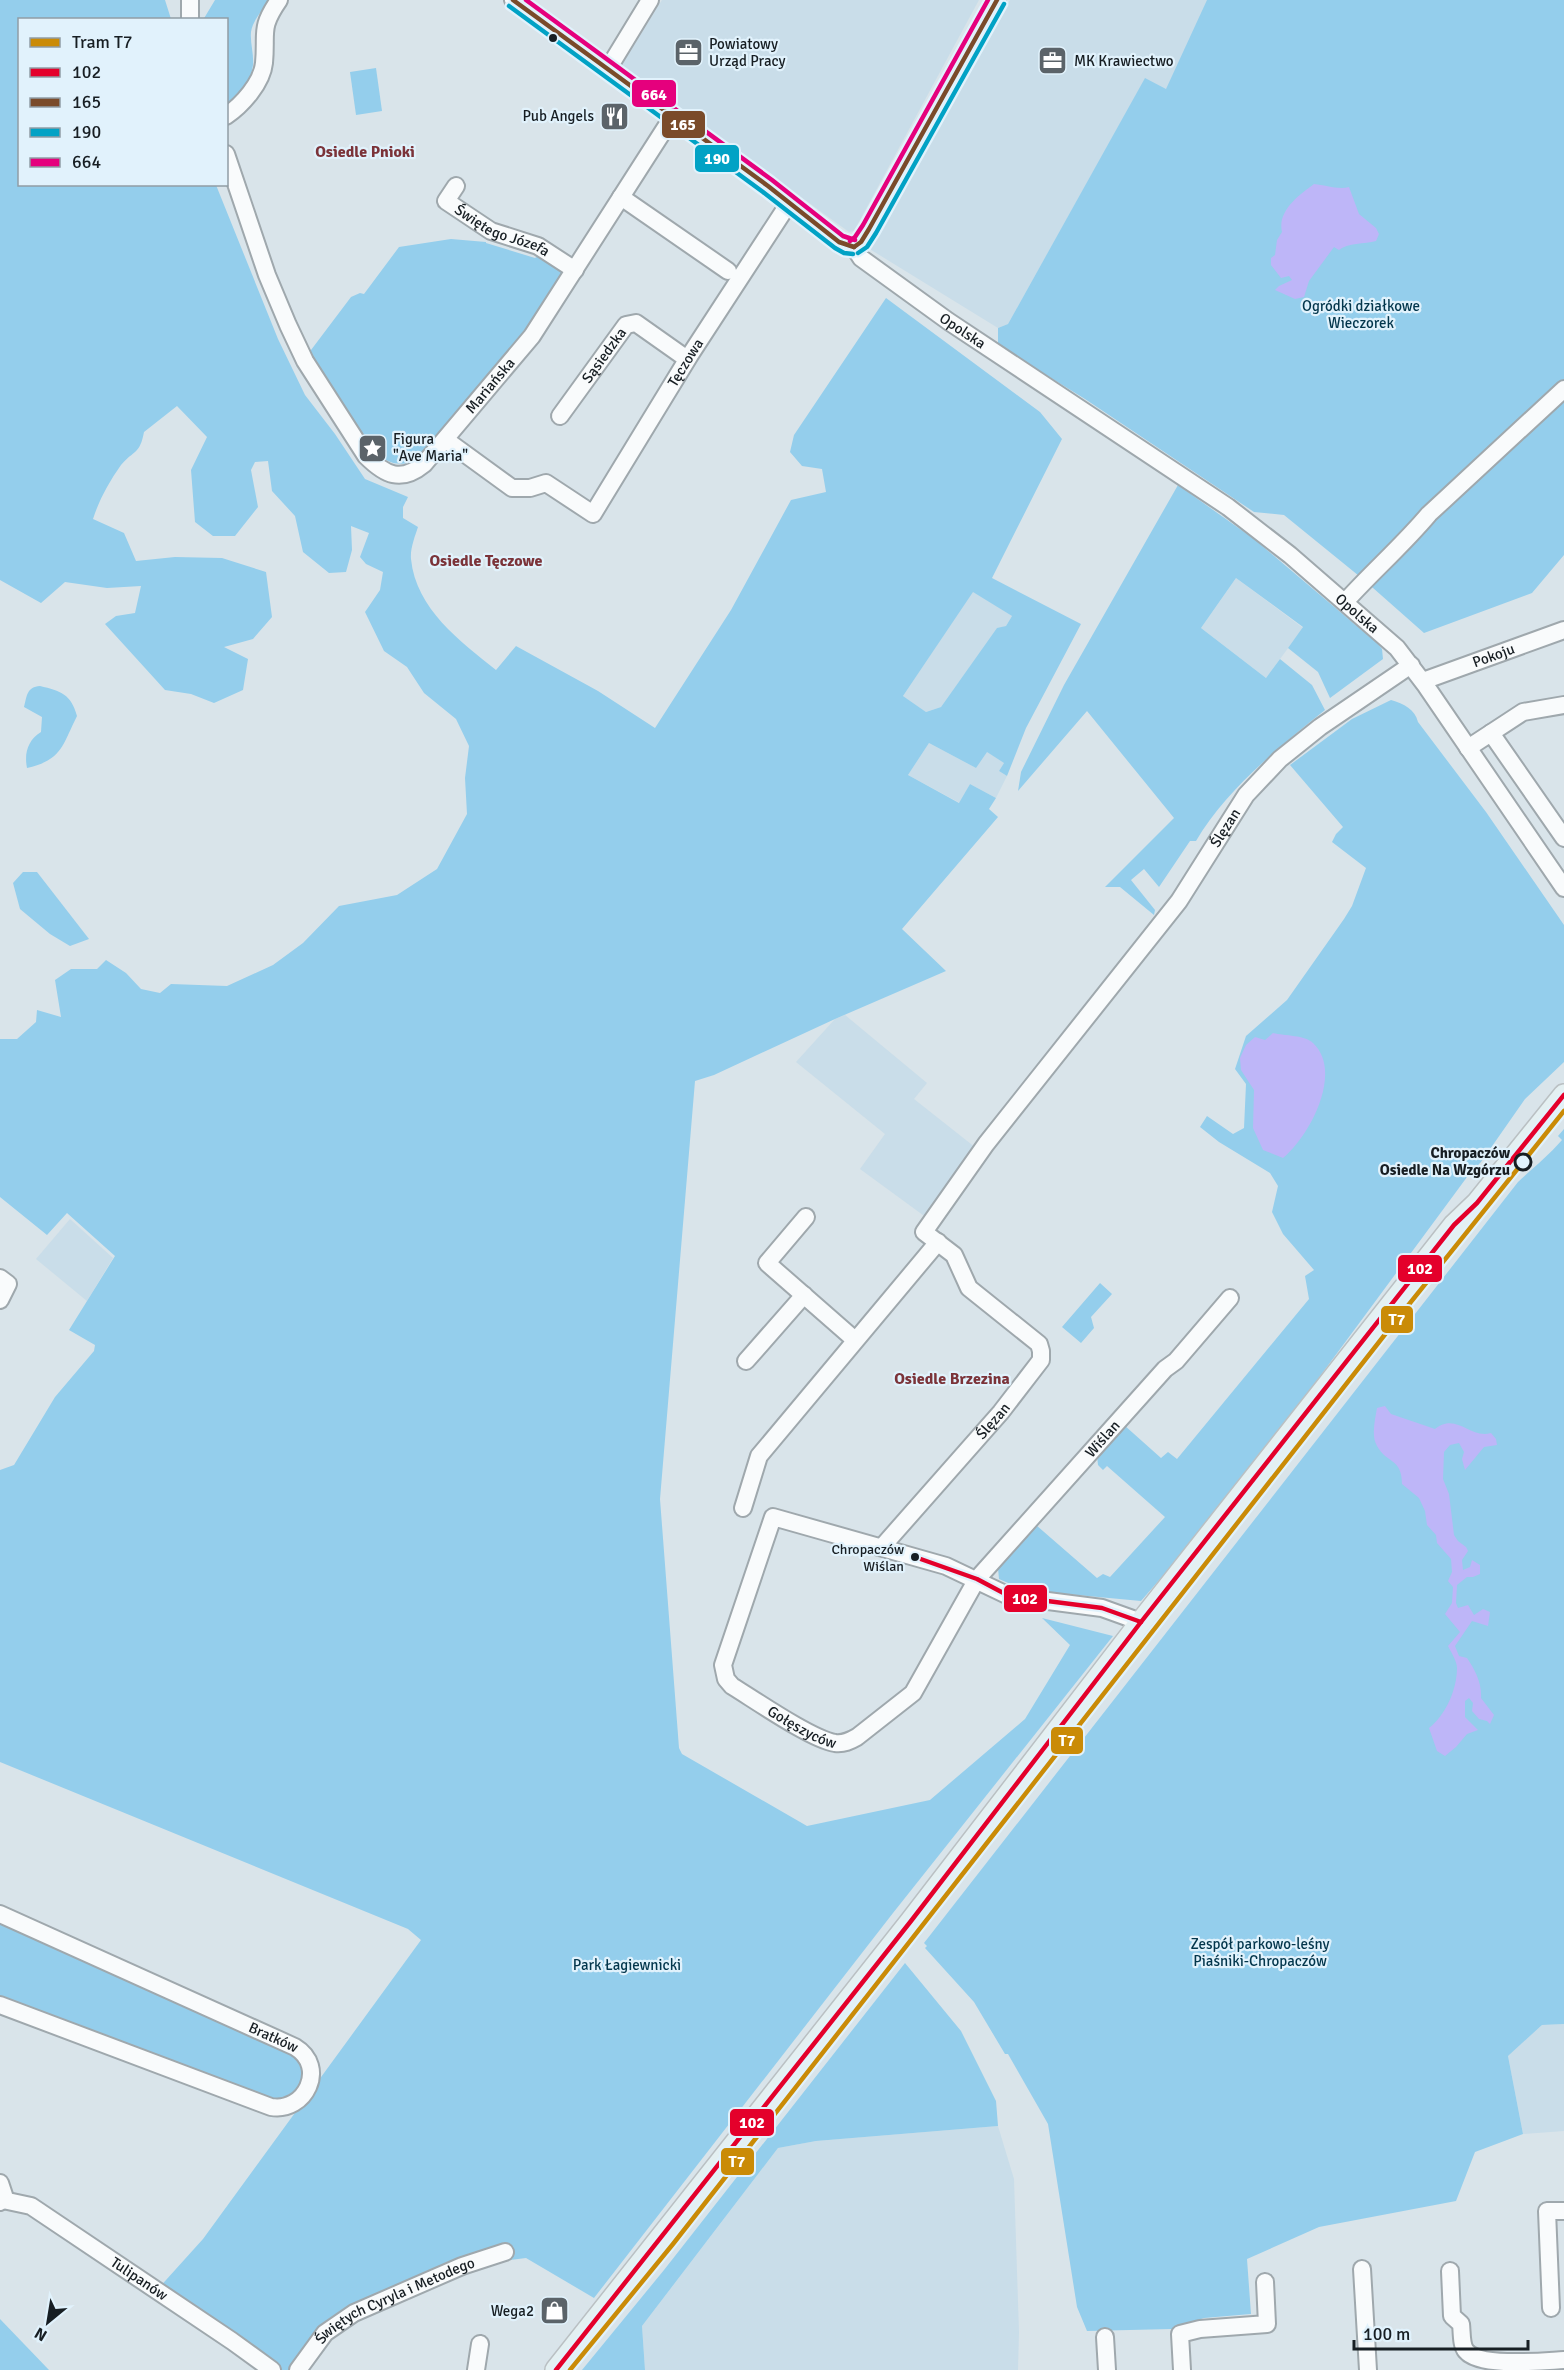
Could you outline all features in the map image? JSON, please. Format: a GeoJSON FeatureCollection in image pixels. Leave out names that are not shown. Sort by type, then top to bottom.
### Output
{"type":"FeatureCollection","features":[{"type":"Feature","properties":{"kind":"main road"},"geometry":{"type":"LineString","coordinates":[[1454,1225],[1469,1196],[1564,1081]]}},
{"type":"Feature","properties":{"kind":"main road"},"geometry":{"type":"LineString","coordinates":[[556,2370],[892,1946],[1141,1622],[1454,1225],[1477,1203],[1564,1095]]}},
{"type":"Feature","properties":{"kind":"street"},"geometry":{"type":"LineString","coordinates":[[190,0],[190,18]]}},
{"type":"Feature","properties":{"kind":"street"},"geometry":{"type":"LineString","coordinates":[[228,115],[237,108],[261,74],[264,64],[265,24],[279,0]]}},
{"type":"Feature","properties":{"kind":"street","name":"Opolska"},"geometry":{"type":"LineString","coordinates":[[513,0],[673,116],[839,242],[854,247],[861,258],[948,321],[1228,507],[1290,555],[1345,602],[1397,648],[1411,664]]}},
{"type":"Feature","properties":{"kind":"street"},"geometry":{"type":"LineString","coordinates":[[609,69],[650,0]]}},
{"type":"Feature","properties":{"kind":"street"},"geometry":{"type":"LineString","coordinates":[[854,247],[861,242],[869,229],[997,0]]}},
{"type":"Feature","properties":{"kind":"street","name":"Mariańska"},"geometry":{"type":"LineString","coordinates":[[228,160],[264,266],[305,361],[366,456],[378,467],[405,476],[424,464],[446,440],[532,336],[673,116]]}},
{"type":"Feature","properties":{"kind":"street","name":"Świętego Józefa"},"geometry":{"type":"LineString","coordinates":[[456,186],[446,201],[491,231],[538,246],[575,270]]}},
{"type":"Feature","properties":{"kind":"street"},"geometry":{"type":"LineString","coordinates":[[621,197],[728,271]]}},
{"type":"Feature","properties":{"kind":"street","name":"Tęczowa"},"geometry":{"type":"LineString","coordinates":[[446,440],[474,463],[512,488],[530,488],[546,483],[593,514],[687,359],[789,203]]}},
{"type":"Feature","properties":{"kind":"street","name":"Sąsiedzka"},"geometry":{"type":"LineString","coordinates":[[560,416],[626,325],[636,323],[687,359]]}},
{"type":"Feature","properties":{"kind":"street"},"geometry":{"type":"LineString","coordinates":[[1345,602],[1430,514],[1564,389]]}},
{"type":"Feature","properties":{"kind":"street","name":"Pokoju"},"geometry":{"type":"LineString","coordinates":[[1423,681],[1564,630]]}},
{"type":"Feature","properties":{"kind":"street"},"geometry":{"type":"LineString","coordinates":[[1411,664],[1564,888]]}},
{"type":"Feature","properties":{"kind":"street","name":"Ślęzan"},"geometry":{"type":"LineString","coordinates":[[882,1547],[1001,1412],[1041,1360],[1039,1344],[969,1288],[954,1255],[924,1232],[986,1144],[1179,901],[1246,795],[1280,759],[1320,727],[1411,664]]}},
{"type":"Feature","properties":{"kind":"street"},"geometry":{"type":"LineString","coordinates":[[1468,748],[1523,712],[1564,705]]}},
{"type":"Feature","properties":{"kind":"street"},"geometry":{"type":"LineString","coordinates":[[1491,733],[1564,838]]}},
{"type":"Feature","properties":{"kind":"street"},"geometry":{"type":"LineString","coordinates":[[806,1217],[767,1263],[855,1340]]}},
{"type":"Feature","properties":{"kind":"street"},"geometry":{"type":"LineString","coordinates":[[743,1508],[759,1456],[938,1242]]}},
{"type":"Feature","properties":{"kind":"street"},"geometry":{"type":"LineString","coordinates":[[0,1278],[8,1284],[0,1300]]}},
{"type":"Feature","properties":{"kind":"street"},"geometry":{"type":"LineString","coordinates":[[746,1361],[804,1295]]}},
{"type":"Feature","properties":{"kind":"street","name":"Wiślan"},"geometry":{"type":"LineString","coordinates":[[977,1579],[1165,1369],[1176,1361],[1230,1298]]}},
{"type":"Feature","properties":{"kind":"street","name":"Gołęszyców"},"geometry":{"type":"LineString","coordinates":[[882,1547],[773,1517],[724,1659],[724,1673],[732,1686],[828,1742],[848,1742],[858,1737],[913,1693],[977,1579]]}},
{"type":"Feature","properties":{"kind":"street"},"geometry":{"type":"LineString","coordinates":[[882,1547],[946,1566],[1009,1596],[1102,1608],[1141,1622]]}},
{"type":"Feature","properties":{"kind":"street","name":"Bratków"},"geometry":{"type":"LineString","coordinates":[[0,1914],[295,2047],[308,2058],[312,2072],[311,2080],[297,2102],[288,2107],[271,2107],[0,2005]]}},
{"type":"Feature","properties":{"kind":"street","name":"Tulipanów"},"geometry":{"type":"LineString","coordinates":[[1,2195],[31,2206],[272,2370]]}},
{"type":"Feature","properties":{"kind":"street"},"geometry":{"type":"LineString","coordinates":[[1551,2308],[1547,2211],[1564,2211]]}},
{"type":"Feature","properties":{"kind":"street","name":"Świętych Cyryla i Metodego"},"geometry":{"type":"LineString","coordinates":[[298,2370],[325,2333],[354,2313],[462,2266],[506,2252]]}},
{"type":"Feature","properties":{"kind":"street"},"geometry":{"type":"LineString","coordinates":[[1362,2269],[1368,2370]]}},
{"type":"Feature","properties":{"kind":"street"},"geometry":{"type":"LineString","coordinates":[[1450,2271],[1452,2316],[1461,2324],[1463,2346],[1466,2351],[1479,2359],[1530,2366],[1564,2360]]}},
{"type":"Feature","properties":{"kind":"street"},"geometry":{"type":"LineString","coordinates":[[1182,2370],[1180,2334],[1200,2329],[1267,2324],[1265,2282]]}},
{"type":"Feature","properties":{"kind":"street"},"geometry":{"type":"LineString","coordinates":[[1105,2337],[1107,2370]]}},
{"type":"Feature","properties":{"kind":"street"},"geometry":{"type":"LineString","coordinates":[[476,2370],[480,2344]]}},
{"type":"Feature","properties":{"kind":"shaded area"},"geometry":{"type":"Polygon","coordinates":[[[662,0],[979,0],[854,231],[849,232],[621,66],[662,0]]]}},
{"type":"Feature","properties":{"kind":"shaded area"},"geometry":{"type":"Polygon","coordinates":[[[1010,0],[1208,0],[1166,90],[1145,79],[1008,324],[998,328],[868,248],[1010,0]]]}},
{"type":"Feature","properties":{"kind":"shaded area"},"geometry":{"type":"Polygon","coordinates":[[[1314,184],[1336,188],[1349,187],[1359,214],[1376,228],[1379,234],[1376,241],[1351,245],[1339,250],[1334,247],[1309,281],[1304,297],[1295,299],[1275,290],[1292,280],[1289,276],[1281,278],[1271,265],[1271,258],[1275,255],[1286,210],[1296,198],[1314,184]]]}},
{"type":"Feature","properties":{"kind":"shaded area"},"geometry":{"type":"Polygon","coordinates":[[[1236,578],[1303,628],[1266,678],[1201,628],[1236,578]]]}},
{"type":"Feature","properties":{"kind":"shaded area"},"geometry":{"type":"Polygon","coordinates":[[[973,591],[1012,616],[1006,626],[997,629],[941,707],[926,712],[903,696],[973,591]]]}},
{"type":"Feature","properties":{"kind":"shaded area"},"geometry":{"type":"Polygon","coordinates":[[[929,743],[976,768],[986,751],[1004,763],[999,771],[1007,776],[996,798],[970,784],[960,803],[908,775],[929,743]]]}},
{"type":"Feature","properties":{"kind":"shaded area"},"geometry":{"type":"Polygon","coordinates":[[[845,1015],[927,1083],[914,1099],[976,1148],[927,1218],[860,1169],[885,1134],[796,1062],[835,1019],[845,1015]]]}},
{"type":"Feature","properties":{"kind":"shaded area"},"geometry":{"type":"Polygon","coordinates":[[[1273,1033],[1309,1040],[1322,1055],[1325,1070],[1324,1087],[1312,1120],[1303,1135],[1283,1158],[1263,1150],[1253,1128],[1254,1090],[1241,1070],[1240,1058],[1246,1045],[1255,1037],[1265,1040],[1273,1033]]]}},
{"type":"Feature","properties":{"kind":"shaded area"},"geometry":{"type":"Polygon","coordinates":[[[70,1219],[113,1258],[87,1301],[36,1259],[70,1219]]]}},
{"type":"Feature","properties":{"kind":"shaded area"},"geometry":{"type":"Polygon","coordinates":[[[1385,1406],[1391,1414],[1435,1429],[1450,1423],[1457,1424],[1476,1433],[1491,1433],[1496,1439],[1497,1445],[1484,1447],[1465,1470],[1462,1459],[1464,1452],[1459,1443],[1450,1445],[1444,1452],[1443,1479],[1449,1494],[1454,1535],[1468,1551],[1462,1560],[1463,1570],[1470,1567],[1472,1560],[1480,1565],[1480,1574],[1467,1577],[1457,1585],[1456,1603],[1458,1608],[1468,1605],[1474,1615],[1483,1609],[1490,1612],[1488,1626],[1472,1621],[1455,1646],[1459,1656],[1467,1658],[1473,1667],[1479,1682],[1481,1698],[1494,1715],[1490,1724],[1479,1719],[1472,1711],[1473,1703],[1469,1698],[1465,1701],[1465,1717],[1478,1730],[1467,1734],[1445,1756],[1437,1751],[1429,1728],[1445,1709],[1453,1693],[1456,1676],[1456,1662],[1448,1646],[1460,1632],[1445,1614],[1452,1603],[1453,1587],[1448,1581],[1452,1572],[1451,1559],[1437,1543],[1436,1535],[1427,1525],[1425,1511],[1419,1498],[1402,1484],[1397,1465],[1381,1452],[1375,1442],[1374,1428],[1377,1408],[1385,1406]]]}},
{"type":"Feature","properties":{"kind":"shaded area"},"geometry":{"type":"Polygon","coordinates":[[[1564,2024],[1564,2131],[1523,2134],[1508,2056],[1542,2025],[1564,2024]]]}},
{"type":"Feature","properties":{"kind":"shaded area"},"geometry":{"type":"Polygon","coordinates":[[[998,2126],[1014,2179],[1018,2370],[645,2370],[642,2326],[778,2148],[816,2141],[998,2126]]]}},
{"type":"Feature","properties":{"kind":"green space","name":"Park Łagiewnicki"},"geometry":{"type":"Polygon","coordinates":[[[0,0],[165,0],[171,18],[18,18],[18,186],[216,186],[278,339],[305,395],[365,479],[408,497],[403,507],[403,518],[418,527],[411,559],[421,593],[442,622],[496,670],[516,646],[598,691],[655,728],[731,610],[791,500],[826,492],[822,469],[802,466],[790,452],[794,435],[886,298],[1040,412],[1062,439],[992,578],[1081,624],[1026,728],[1007,776],[999,771],[1004,763],[987,752],[976,768],[929,743],[908,775],[959,803],[970,784],[996,798],[989,809],[998,817],[902,929],[946,971],[714,1075],[695,1081],[660,1499],[679,1748],[682,1754],[807,1826],[930,1800],[1025,1719],[1070,1645],[1042,1618],[1113,1636],[893,1913],[594,2298],[526,2258],[462,2266],[331,2330],[300,2370],[272,2370],[157,2290],[203,2239],[421,1940],[408,1929],[0,1762],[0,1470],[14,1465],[55,1397],[94,1351],[95,1345],[69,1330],[115,1256],[67,1213],[47,1235],[0,1197],[0,1039],[17,1039],[36,1022],[37,1010],[61,1017],[55,980],[71,969],[97,969],[106,960],[126,973],[141,989],[160,993],[171,984],[227,986],[273,965],[303,943],[339,906],[397,895],[437,869],[467,814],[465,778],[469,746],[456,719],[424,693],[407,667],[384,651],[365,612],[380,590],[383,572],[366,564],[360,557],[369,533],[351,526],[352,550],[346,572],[329,573],[303,552],[295,516],[272,491],[268,461],[255,462],[251,470],[258,507],[235,536],[213,536],[195,522],[191,470],[207,437],[177,406],[144,432],[138,448],[121,465],[108,485],[93,519],[124,533],[136,561],[175,557],[222,558],[266,572],[272,617],[253,639],[224,647],[248,659],[243,690],[214,703],[191,694],[165,690],[105,624],[116,616],[135,613],[141,586],[107,588],[65,582],[41,603],[0,580],[0,0]],[[973,592],[903,696],[926,712],[941,707],[997,628],[1006,626],[1012,616],[973,592]]]}},
{"type":"Feature","properties":{"kind":"green space"},"geometry":{"type":"Polygon","coordinates":[[[215,0],[270,0],[252,28],[253,65],[250,78],[228,107],[228,18],[204,18],[215,0]]]}},
{"type":"Feature","properties":{"kind":"green space","name":"Ogródki działkowe Wieczorek"},"geometry":{"type":"Polygon","coordinates":[[[1207,0],[1564,0],[1564,555],[1532,593],[1424,633],[1364,580],[1284,515],[1254,512],[1085,399],[998,345],[998,328],[1008,324],[1145,78],[1166,89],[1207,0]]]}},
{"type":"Feature","properties":{"kind":"green space"},"geometry":{"type":"Polygon","coordinates":[[[376,68],[382,111],[356,115],[350,72],[376,68]]]}},
{"type":"Feature","properties":{"kind":"green space"},"geometry":{"type":"Polygon","coordinates":[[[451,239],[486,242],[535,258],[542,254],[560,267],[562,277],[531,328],[415,462],[394,463],[377,454],[354,429],[308,354],[351,297],[360,293],[364,294],[399,247],[451,239]]]}},
{"type":"Feature","properties":{"kind":"green space"},"geometry":{"type":"Polygon","coordinates":[[[1178,485],[1254,539],[1378,644],[1382,649],[1383,659],[1330,698],[1318,672],[1288,648],[1303,627],[1236,578],[1201,628],[1266,678],[1280,659],[1312,685],[1325,710],[1254,770],[1222,804],[1196,841],[1190,841],[1159,887],[1144,869],[1131,880],[1155,910],[1154,915],[1120,887],[1105,887],[1174,818],[1087,711],[1018,791],[1021,772],[1064,685],[1178,485]]]}},
{"type":"Feature","properties":{"kind":"green space"},"geometry":{"type":"Polygon","coordinates":[[[40,686],[54,690],[68,698],[77,716],[60,750],[47,761],[27,768],[28,747],[41,732],[42,717],[24,707],[30,690],[40,686]]]}},
{"type":"Feature","properties":{"kind":"green space"},"geometry":{"type":"Polygon","coordinates":[[[1391,700],[1412,710],[1418,722],[1486,812],[1564,925],[1564,1062],[1525,1099],[1481,1162],[1470,1173],[1228,1501],[1141,1601],[1024,1590],[999,1579],[998,1568],[1036,1525],[1097,1578],[1103,1574],[1110,1577],[1165,1517],[1107,1466],[1103,1470],[1098,1465],[1097,1456],[1124,1425],[1161,1458],[1168,1452],[1177,1459],[1309,1299],[1305,1276],[1314,1270],[1283,1234],[1272,1212],[1278,1186],[1270,1173],[1219,1142],[1200,1127],[1207,1116],[1233,1134],[1244,1128],[1246,1084],[1235,1069],[1246,1036],[1287,1000],[1352,906],[1366,868],[1332,842],[1343,827],[1290,765],[1352,719],[1391,700]]]}},
{"type":"Feature","properties":{"kind":"green space"},"geometry":{"type":"Polygon","coordinates":[[[23,872],[37,872],[89,939],[70,946],[50,934],[20,909],[13,883],[23,872]]]}},
{"type":"Feature","properties":{"kind":"green space","name":"Zespół parkowo-leśny Piaśniki-Chropaczów"},"geometry":{"type":"Polygon","coordinates":[[[1564,1129],[1564,2024],[1542,2025],[1508,2056],[1523,2134],[1475,2152],[1456,2201],[1319,2227],[1247,2259],[1251,2314],[1204,2318],[1172,2329],[1087,2331],[1077,2307],[1048,2124],[1008,2054],[1005,2054],[974,2002],[925,1948],[927,1946],[924,1943],[1518,1182],[1562,1140],[1558,1136],[1564,1129]]]}},
{"type":"Feature","properties":{"kind":"green space"},"geometry":{"type":"Polygon","coordinates":[[[1100,1283],[1112,1294],[1091,1317],[1094,1328],[1081,1343],[1062,1327],[1100,1283]]]}},
{"type":"Feature","properties":{"kind":"green space"},"geometry":{"type":"Polygon","coordinates":[[[0,1914],[295,2047],[311,2065],[288,2107],[0,2005],[0,1914]]]}},
{"type":"Feature","properties":{"kind":"green space"},"geometry":{"type":"Polygon","coordinates":[[[905,1963],[961,2031],[996,2101],[998,2126],[816,2141],[778,2148],[642,2326],[645,2370],[582,2370],[664,2270],[905,1963]]]}},
{"type":"Feature","properties":{"kind":"green space"},"geometry":{"type":"Polygon","coordinates":[[[0,2319],[49,2370],[0,2370],[0,2319]]]}},
{"type":"Feature","properties":{"kind":"tram line","name":"T7"},"geometry":{"type":"LineString","coordinates":[[570,2370],[673,2244],[1390,1328],[1564,1111]]}},
{"type":"Feature","properties":{"kind":"transit line","name":"165"},"geometry":{"type":"LineString","coordinates":[[513,0],[768,186],[839,242],[854,247]]}},
{"type":"Feature","properties":{"kind":"transit line","name":"664"},"geometry":{"type":"LineString","coordinates":[[526,0],[772,180],[843,236],[855,240]]}},
{"type":"Feature","properties":{"kind":"transit line","name":"664"},"geometry":{"type":"LineString","coordinates":[[850,241],[863,225],[988,0]]}},
{"type":"Feature","properties":{"kind":"transit line","name":"165"},"geometry":{"type":"LineString","coordinates":[[854,247],[861,242],[869,229],[997,0]]}},
{"type":"Feature","properties":{"kind":"transit line","name":"190"},"geometry":{"type":"LineString","coordinates":[[858,253],[867,247],[876,233],[1004,4]]}},
{"type":"Feature","properties":{"kind":"transit line","name":"190"},"geometry":{"type":"LineString","coordinates":[[509,6],[763,192],[835,248],[844,253],[853,254]]}},
{"type":"Feature","properties":{"kind":"transit line","name":"102"},"geometry":{"type":"LineString","coordinates":[[556,2370],[911,1921],[1141,1622],[1454,1225],[1477,1203],[1564,1095]]}},
{"type":"Feature","properties":{"kind":"transit line","name":"102"},"geometry":{"type":"LineString","coordinates":[[915,1557],[977,1579],[1009,1596],[1102,1608],[1141,1622]]}},
{"type":"Feature","properties":{"kind":"place","name":"Powiatowy Urząd Pracy"},"geometry":{"type":"Point","coordinates":[688,53]}},
{"type":"Feature","properties":{"kind":"place","name":"MK Krawiectwo"},"geometry":{"type":"Point","coordinates":[1053,61]}},
{"type":"Feature","properties":{"kind":"place","name":"Pub Angels"},"geometry":{"type":"Point","coordinates":[615,116]}},
{"type":"Feature","properties":{"kind":"place","name":"Figura \"Ave Maria\""},"geometry":{"type":"Point","coordinates":[372,448]}},
{"type":"Feature","properties":{"kind":"place","name":"Chropaczów Osiedle Na Wzgórzu"},"geometry":{"type":"Point","coordinates":[1523,1162]}},
{"type":"Feature","properties":{"kind":"place","name":"Chropaczów Wiślan"},"geometry":{"type":"Point","coordinates":[915,1557]}},
{"type":"Feature","properties":{"kind":"place","name":"Wega2"},"geometry":{"type":"Point","coordinates":[555,2311]}},
{"type":"Feature","properties":{"kind":"district","name":"Osiedle Pnioki"},"geometry":{"type":"Point","coordinates":[365,152]}},
{"type":"Feature","properties":{"kind":"district","name":"Osiedle Tęczowe"},"geometry":{"type":"Point","coordinates":[486,561]}},
{"type":"Feature","properties":{"kind":"district","name":"Osiedle Brzezina"},"geometry":{"type":"Point","coordinates":[952,1379]}}]}
